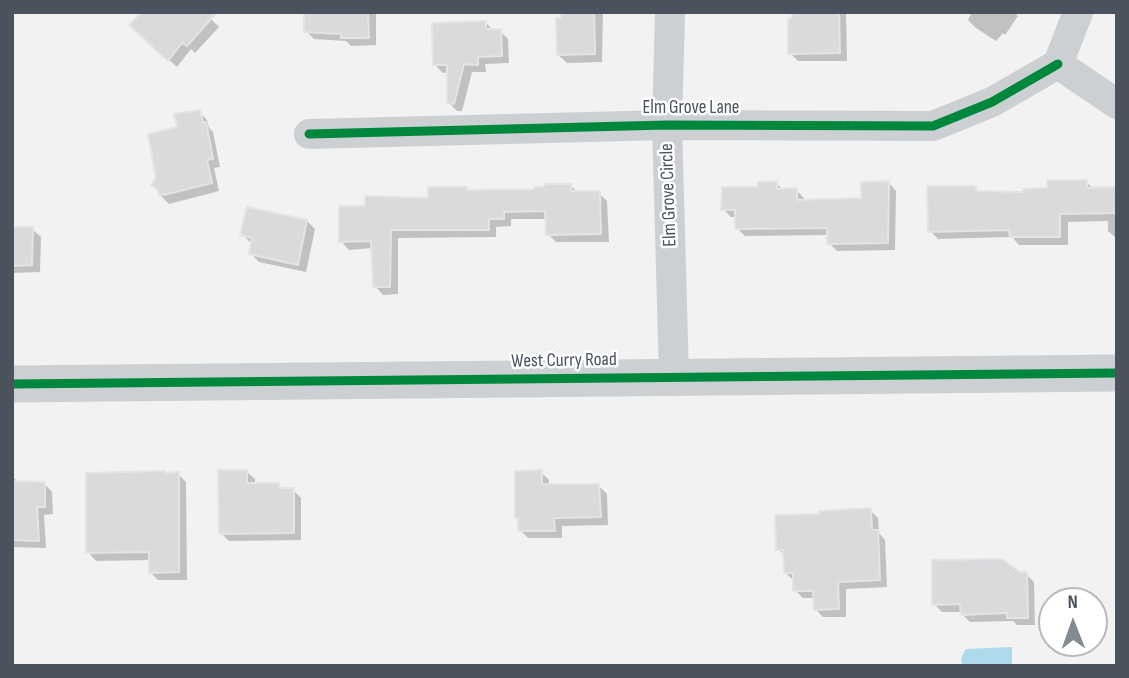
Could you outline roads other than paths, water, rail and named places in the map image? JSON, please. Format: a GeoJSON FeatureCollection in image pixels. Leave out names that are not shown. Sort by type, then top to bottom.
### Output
{"type":"FeatureCollection","features":[{"type":"Feature","properties":{"kind":"street","name":"Elm Grove Circle"},"geometry":{"type":"LineString","coordinates":[[670,12],[667,125],[674,377]]}},
{"type":"Feature","properties":{"kind":"street"},"geometry":{"type":"LineString","coordinates":[[1078,12],[1058,64],[1117,104]]}},
{"type":"Feature","properties":{"kind":"street","name":"Elm Grove Lane"},"geometry":{"type":"LineString","coordinates":[[309,134],[667,125],[933,126],[992,102],[1058,64]]}},
{"type":"Feature","properties":{"kind":"street","name":"West Curry Road"},"geometry":{"type":"LineString","coordinates":[[12,384],[1117,373]]}},
{"type":"Feature","properties":{"kind":"water"},"geometry":{"type":"Polygon","coordinates":[[[1012,647],[1012,666],[963,666],[962,657],[966,649],[1012,647]]]}}]}
